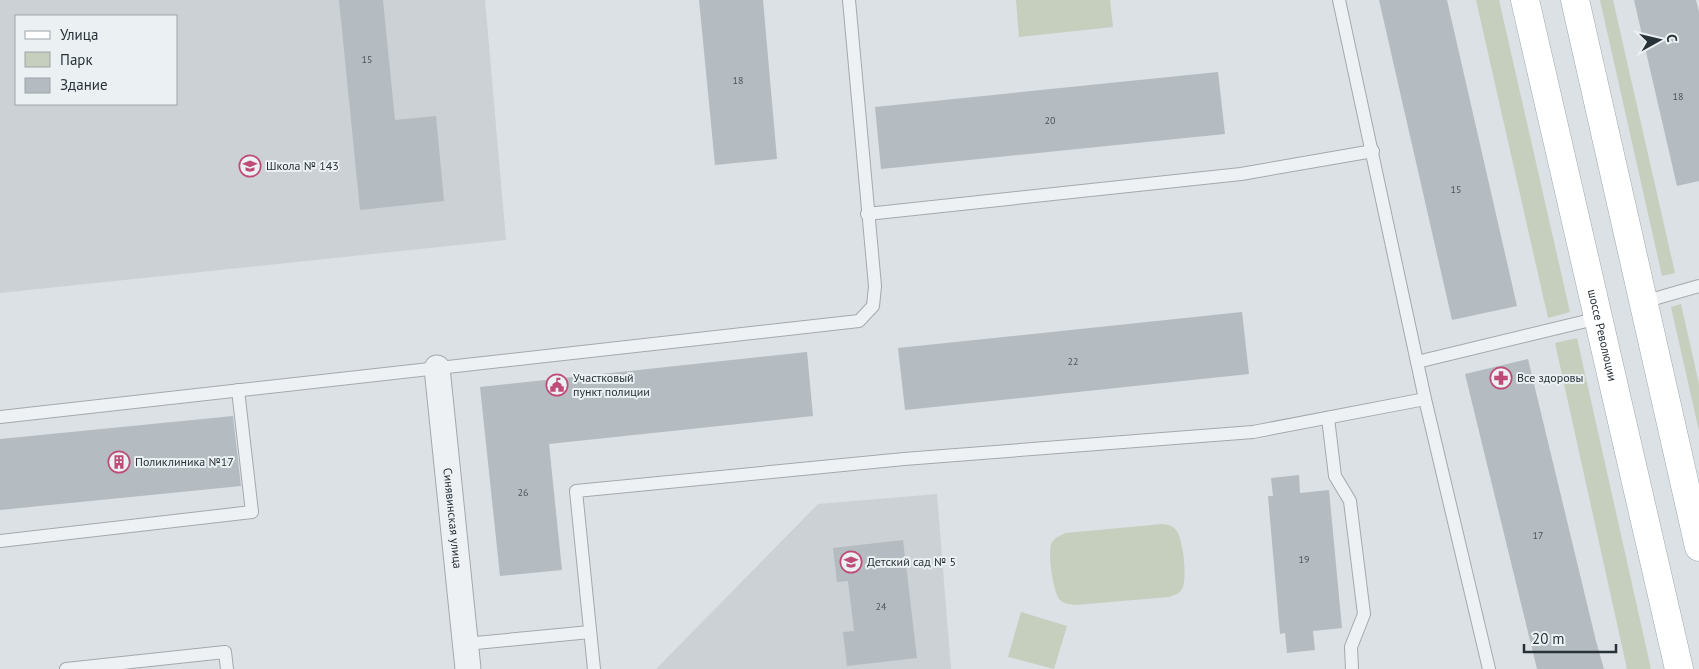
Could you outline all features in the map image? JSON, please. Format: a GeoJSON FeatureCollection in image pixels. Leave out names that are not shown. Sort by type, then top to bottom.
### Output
{"type":"FeatureCollection","features":[{"type":"Feature","properties":{"kind":"main road","name":"шоссе Революции"},"geometry":{"type":"LineString","coordinates":[[1525,0],[1679,669]]}},
{"type":"Feature","properties":{"kind":"main road"},"geometry":{"type":"LineString","coordinates":[[1575,0],[1699,547]]}},
{"type":"Feature","properties":{"kind":"street","name":"Синявинская улица"},"geometry":{"type":"LineString","coordinates":[[437,368],[468,669]]}},
{"type":"Feature","properties":{"kind":"lane"},"geometry":{"type":"LineString","coordinates":[[0,417],[859,321],[873,306],[874,293],[849,0]]}},
{"type":"Feature","properties":{"kind":"lane"},"geometry":{"type":"LineString","coordinates":[[1339,0],[1373,151],[1425,400],[1489,669]]}},
{"type":"Feature","properties":{"kind":"lane"},"geometry":{"type":"LineString","coordinates":[[867,214],[1241,174],[1373,151]]}},
{"type":"Feature","properties":{"kind":"lane"},"geometry":{"type":"LineString","coordinates":[[1643,302],[1699,286]]}},
{"type":"Feature","properties":{"kind":"lane"},"geometry":{"type":"LineString","coordinates":[[1417,362],[1599,318]]}},
{"type":"Feature","properties":{"kind":"lane"},"geometry":{"type":"LineString","coordinates":[[0,541],[252,512],[238,390]]}},
{"type":"Feature","properties":{"kind":"lane"},"geometry":{"type":"LineString","coordinates":[[594,669],[576,491],[904,459],[1253,432],[1425,400]]}},
{"type":"Feature","properties":{"kind":"lane"},"geometry":{"type":"LineString","coordinates":[[1328,418],[1335,476],[1350,501],[1364,614],[1350,647],[1352,669]]}},
{"type":"Feature","properties":{"kind":"lane"},"geometry":{"type":"LineString","coordinates":[[465,644],[590,632]]}},
{"type":"Feature","properties":{"kind":"lane"},"geometry":{"type":"LineString","coordinates":[[66,669],[225,652],[227,669]]}},
{"type":"Feature","properties":{"kind":"shaded area","name":"Школа № 143"},"geometry":{"type":"Polygon","coordinates":[[[0,0],[485,0],[506,240],[0,293],[0,0]]]}},
{"type":"Feature","properties":{"kind":"shaded area","name":"Детский сад № 5"},"geometry":{"type":"Polygon","coordinates":[[[937,494],[951,669],[656,669],[818,504],[937,494]]]}},
{"type":"Feature","properties":{"kind":"green space"},"geometry":{"type":"Polygon","coordinates":[[[1016,0],[1110,0],[1113,27],[1019,37],[1016,0]]]}},
{"type":"Feature","properties":{"kind":"green space"},"geometry":{"type":"Polygon","coordinates":[[[1476,0],[1499,0],[1570,312],[1548,318],[1476,0]]]}},
{"type":"Feature","properties":{"kind":"green space"},"geometry":{"type":"Polygon","coordinates":[[[1600,0],[1613,0],[1675,273],[1662,276],[1600,0]]]}},
{"type":"Feature","properties":{"kind":"green space"},"geometry":{"type":"Polygon","coordinates":[[[1681,304],[1699,384],[1699,431],[1671,307],[1681,304]]]}},
{"type":"Feature","properties":{"kind":"green space"},"geometry":{"type":"Polygon","coordinates":[[[1577,338],[1651,669],[1627,669],[1555,343],[1577,338]]]}},
{"type":"Feature","properties":{"kind":"green space"},"geometry":{"type":"Polygon","coordinates":[[[1162,524],[1174,528],[1179,534],[1181,541],[1185,577],[1182,589],[1179,592],[1169,597],[1075,605],[1065,603],[1057,596],[1053,581],[1050,553],[1052,542],[1057,537],[1066,533],[1162,524]]]}},
{"type":"Feature","properties":{"kind":"green space"},"geometry":{"type":"Polygon","coordinates":[[[1021,612],[1067,626],[1054,669],[1008,657],[1021,612]]]}},
{"type":"Feature","properties":{"kind":"building"},"geometry":{"type":"Polygon","coordinates":[[[339,0],[383,0],[395,120],[436,116],[444,201],[360,210],[339,0]]]}},
{"type":"Feature","properties":{"kind":"building"},"geometry":{"type":"Polygon","coordinates":[[[699,0],[763,0],[777,159],[715,165],[699,0]]]}},
{"type":"Feature","properties":{"kind":"building"},"geometry":{"type":"Polygon","coordinates":[[[1379,0],[1447,0],[1517,306],[1452,320],[1379,0]]]}},
{"type":"Feature","properties":{"kind":"building"},"geometry":{"type":"Polygon","coordinates":[[[1634,0],[1696,0],[1699,12],[1699,181],[1677,186],[1634,0]]]}},
{"type":"Feature","properties":{"kind":"building"},"geometry":{"type":"Polygon","coordinates":[[[1218,72],[1225,134],[881,169],[875,107],[1218,72]]]}},
{"type":"Feature","properties":{"kind":"building"},"geometry":{"type":"Polygon","coordinates":[[[1242,312],[1249,374],[905,410],[898,348],[1242,312]]]}},
{"type":"Feature","properties":{"kind":"building"},"geometry":{"type":"Polygon","coordinates":[[[807,352],[813,416],[549,444],[562,570],[500,576],[480,387],[807,352]]]}},
{"type":"Feature","properties":{"kind":"building"},"geometry":{"type":"Polygon","coordinates":[[[1528,359],[1604,669],[1537,669],[1465,374],[1528,359]]]}},
{"type":"Feature","properties":{"kind":"building","name":"Поликлиника №17"},"geometry":{"type":"Polygon","coordinates":[[[233,416],[241,486],[0,510],[0,439],[233,416]]]}},
{"type":"Feature","properties":{"kind":"building"},"geometry":{"type":"Polygon","coordinates":[[[1299,475],[1300,493],[1329,490],[1342,628],[1313,631],[1315,650],[1287,653],[1285,633],[1280,634],[1268,496],[1273,496],[1271,478],[1299,475]]]}},
{"type":"Feature","properties":{"kind":"building"},"geometry":{"type":"Polygon","coordinates":[[[903,540],[917,658],[847,666],[843,632],[854,631],[848,581],[837,582],[833,548],[903,540]]]}},
{"type":"Feature","properties":{"kind":"place","name":"Школа № 143"},"geometry":{"type":"Point","coordinates":[250,166]}},
{"type":"Feature","properties":{"kind":"place","name":"Все здоровы"},"geometry":{"type":"Point","coordinates":[1501,378]}},
{"type":"Feature","properties":{"kind":"place","name":"Участковый пункт полиции"},"geometry":{"type":"Point","coordinates":[557,385]}},
{"type":"Feature","properties":{"kind":"place","name":"Поликлиника №17"},"geometry":{"type":"Point","coordinates":[119,462]}},
{"type":"Feature","properties":{"kind":"place","name":"Детский сад № 5"},"geometry":{"type":"Point","coordinates":[851,562]}}]}
